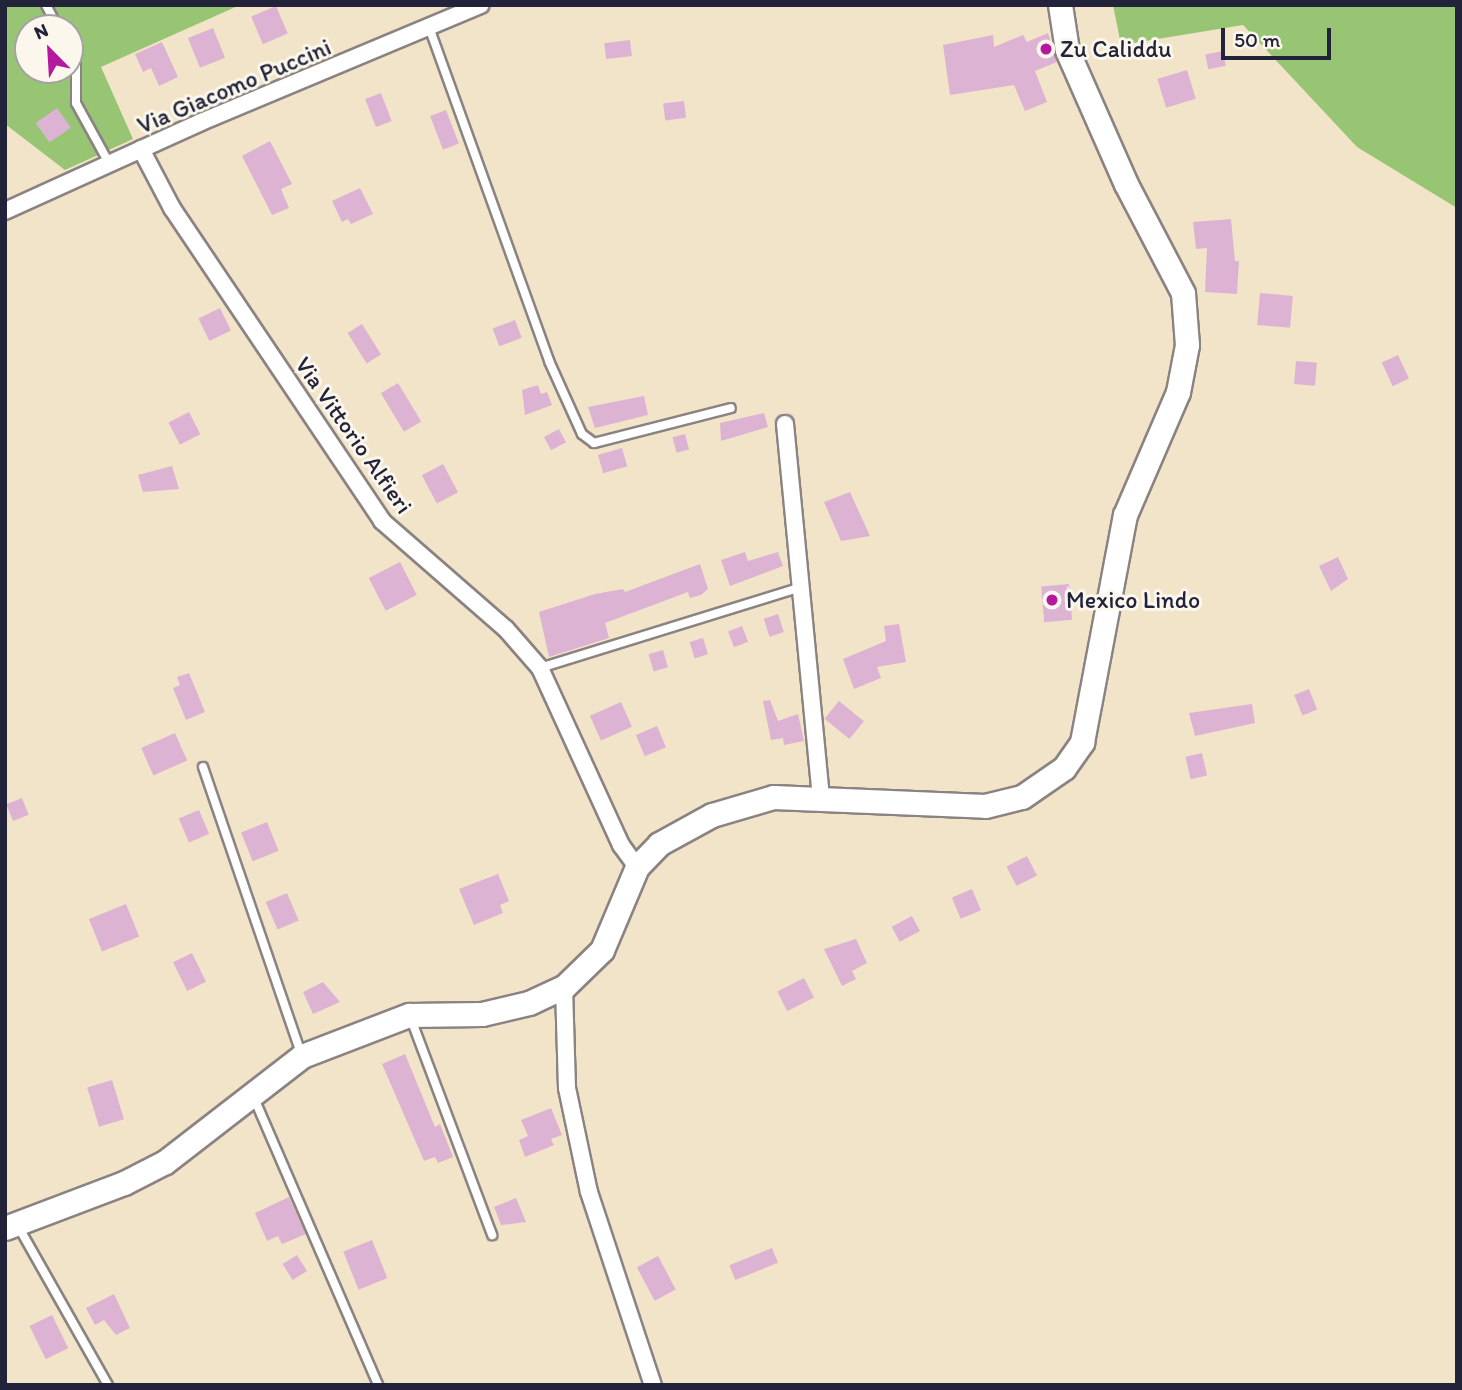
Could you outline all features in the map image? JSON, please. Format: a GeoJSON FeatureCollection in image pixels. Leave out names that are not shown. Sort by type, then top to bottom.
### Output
{"type":"FeatureCollection","features":[{"type":"Feature","properties":{"kind":"main road"},"geometry":{"type":"LineString","coordinates":[[11,1226],[124,1183],[165,1162],[302,1056],[409,1015],[482,1014],[529,1003],[564,987],[602,950],[637,867],[659,844],[712,815],[773,797],[821,796],[985,806],[1037,789],[1064,768],[1082,742],[1116,543],[1133,487],[1184,371],[1187,318],[1174,271],[1126,184],[1067,50],[1060,5]]}},
{"type":"Feature","properties":{"kind":"street","name":"Via Giacomo Puccini"},"geometry":{"type":"LineString","coordinates":[[5,211],[141,149],[481,5]]}},
{"type":"Feature","properties":{"kind":"street","name":"Via Vittorio Alfieri"},"geometry":{"type":"LineString","coordinates":[[141,149],[172,208],[382,521],[506,629],[540,668],[621,845],[637,867]]}},
{"type":"Feature","properties":{"kind":"street"},"geometry":{"type":"LineString","coordinates":[[785,424],[821,796]]}},
{"type":"Feature","properties":{"kind":"street"},"geometry":{"type":"LineString","coordinates":[[564,987],[566,1088],[589,1192],[653,1385]]}},
{"type":"Feature","properties":{"kind":"lane"},"geometry":{"type":"LineString","coordinates":[[429,27],[549,361],[582,434],[594,443],[731,408]]}},
{"type":"Feature","properties":{"kind":"lane"},"geometry":{"type":"LineString","coordinates":[[76,84],[76,103],[109,163]]}},
{"type":"Feature","properties":{"kind":"lane"},"geometry":{"type":"LineString","coordinates":[[540,668],[802,586]]}},
{"type":"Feature","properties":{"kind":"lane"},"geometry":{"type":"LineString","coordinates":[[203,767],[302,1056]]}},
{"type":"Feature","properties":{"kind":"lane"},"geometry":{"type":"LineString","coordinates":[[409,1015],[492,1236]]}},
{"type":"Feature","properties":{"kind":"lane"},"geometry":{"type":"LineString","coordinates":[[252,1094],[377,1385]]}},
{"type":"Feature","properties":{"kind":"lane"},"geometry":{"type":"LineString","coordinates":[[11,1226],[108,1385]]}},
{"type":"Feature","properties":{"kind":"green space"},"geometry":{"type":"Polygon","coordinates":[[[5,5],[240,5],[101,67],[133,139],[65,170],[5,124],[5,5]]]}},
{"type":"Feature","properties":{"kind":"green space"},"geometry":{"type":"Polygon","coordinates":[[[1113,5],[1457,5],[1457,208],[1357,147],[1243,25],[1121,45],[1113,5]]]}},
{"type":"Feature","properties":{"kind":"building"},"geometry":{"type":"Polygon","coordinates":[[[276,6],[288,34],[263,44],[251,17],[276,6]]]}},
{"type":"Feature","properties":{"kind":"building"},"geometry":{"type":"Polygon","coordinates":[[[213,28],[225,58],[200,68],[188,38],[213,28]]]}},
{"type":"Feature","properties":{"kind":"building"},"geometry":{"type":"Polygon","coordinates":[[[1048,33],[1057,62],[1035,71],[1047,102],[1025,111],[1014,85],[950,95],[943,45],[993,35],[994,47],[1023,35],[1027,42],[1048,33]]]}},
{"type":"Feature","properties":{"kind":"building"},"geometry":{"type":"Polygon","coordinates":[[[630,40],[632,56],[606,59],[604,43],[630,40]]]}},
{"type":"Feature","properties":{"kind":"building"},"geometry":{"type":"Polygon","coordinates":[[[162,42],[178,77],[159,86],[151,68],[143,72],[135,54],[162,42]]]}},
{"type":"Feature","properties":{"kind":"building"},"geometry":{"type":"Polygon","coordinates":[[[1223,51],[1226,66],[1208,69],[1205,54],[1223,51]]]}},
{"type":"Feature","properties":{"kind":"building"},"geometry":{"type":"Polygon","coordinates":[[[1187,70],[1196,99],[1166,108],[1157,79],[1187,70]]]}},
{"type":"Feature","properties":{"kind":"building"},"geometry":{"type":"Polygon","coordinates":[[[381,93],[392,121],[376,127],[365,99],[381,93]]]}},
{"type":"Feature","properties":{"kind":"building"},"geometry":{"type":"Polygon","coordinates":[[[684,101],[686,118],[665,120],[663,104],[684,101]]]}},
{"type":"Feature","properties":{"kind":"building"},"geometry":{"type":"Polygon","coordinates":[[[57,108],[71,128],[49,143],[36,123],[57,108]]]}},
{"type":"Feature","properties":{"kind":"building"},"geometry":{"type":"Polygon","coordinates":[[[446,110],[459,144],[443,150],[430,116],[446,110]]]}},
{"type":"Feature","properties":{"kind":"building"},"geometry":{"type":"Polygon","coordinates":[[[270,141],[292,184],[281,189],[289,208],[272,215],[242,156],[270,141]]]}},
{"type":"Feature","properties":{"kind":"building"},"geometry":{"type":"Polygon","coordinates":[[[360,188],[373,214],[351,224],[348,219],[342,222],[332,201],[360,188]]]}},
{"type":"Feature","properties":{"kind":"building"},"geometry":{"type":"Polygon","coordinates":[[[1231,219],[1235,261],[1239,261],[1237,294],[1205,292],[1207,248],[1196,249],[1193,222],[1231,219]]]}},
{"type":"Feature","properties":{"kind":"building"},"geometry":{"type":"Polygon","coordinates":[[[1260,293],[1293,296],[1290,328],[1257,325],[1260,293]]]}},
{"type":"Feature","properties":{"kind":"building"},"geometry":{"type":"Polygon","coordinates":[[[220,308],[231,330],[209,341],[198,319],[220,308]]]}},
{"type":"Feature","properties":{"kind":"building"},"geometry":{"type":"Polygon","coordinates":[[[515,320],[522,338],[499,346],[493,329],[515,320]]]}},
{"type":"Feature","properties":{"kind":"building"},"geometry":{"type":"Polygon","coordinates":[[[362,324],[381,355],[367,364],[348,333],[362,324]]]}},
{"type":"Feature","properties":{"kind":"building"},"geometry":{"type":"Polygon","coordinates":[[[1398,355],[1409,379],[1393,386],[1382,363],[1398,355]]]}},
{"type":"Feature","properties":{"kind":"building"},"geometry":{"type":"Polygon","coordinates":[[[1296,361],[1317,363],[1315,386],[1294,384],[1296,361]]]}},
{"type":"Feature","properties":{"kind":"building"},"geometry":{"type":"Polygon","coordinates":[[[398,383],[421,422],[404,432],[381,393],[398,383]]]}},
{"type":"Feature","properties":{"kind":"building"},"geometry":{"type":"Polygon","coordinates":[[[538,385],[541,394],[547,392],[552,405],[525,415],[522,390],[538,385]]]}},
{"type":"Feature","properties":{"kind":"building"},"geometry":{"type":"Polygon","coordinates":[[[644,396],[648,415],[595,428],[588,407],[644,396]]]}},
{"type":"Feature","properties":{"kind":"building"},"geometry":{"type":"Polygon","coordinates":[[[189,412],[200,434],[180,445],[169,422],[189,412]]]}},
{"type":"Feature","properties":{"kind":"building"},"geometry":{"type":"Polygon","coordinates":[[[764,413],[768,427],[721,441],[720,423],[764,413]]]}},
{"type":"Feature","properties":{"kind":"building"},"geometry":{"type":"Polygon","coordinates":[[[559,429],[566,442],[551,450],[544,437],[559,429]]]}},
{"type":"Feature","properties":{"kind":"building"},"geometry":{"type":"Polygon","coordinates":[[[685,434],[689,449],[677,453],[672,437],[685,434]]]}},
{"type":"Feature","properties":{"kind":"building"},"geometry":{"type":"Polygon","coordinates":[[[622,448],[627,466],[603,473],[598,455],[622,448]]]}},
{"type":"Feature","properties":{"kind":"building"},"geometry":{"type":"Polygon","coordinates":[[[443,464],[458,492],[437,504],[422,475],[443,464]]]}},
{"type":"Feature","properties":{"kind":"building"},"geometry":{"type":"Polygon","coordinates":[[[172,466],[179,489],[143,492],[138,475],[172,466]]]}},
{"type":"Feature","properties":{"kind":"building"},"geometry":{"type":"Polygon","coordinates":[[[850,492],[870,536],[841,541],[824,502],[850,492]]]}},
{"type":"Feature","properties":{"kind":"building"},"geometry":{"type":"Polygon","coordinates":[[[745,552],[748,561],[778,552],[783,566],[730,586],[721,560],[745,552]]]}},
{"type":"Feature","properties":{"kind":"building"},"geometry":{"type":"Polygon","coordinates":[[[1338,557],[1348,579],[1331,591],[1319,566],[1338,557]]]}},
{"type":"Feature","properties":{"kind":"building"},"geometry":{"type":"Polygon","coordinates":[[[400,562],[417,595],[386,611],[369,578],[400,562]]]}},
{"type":"Feature","properties":{"kind":"building"},"geometry":{"type":"Polygon","coordinates":[[[700,564],[708,589],[701,595],[690,598],[688,592],[605,623],[609,638],[549,657],[539,612],[595,594],[623,589],[625,592],[700,564]]]}},
{"type":"Feature","properties":{"kind":"building"},"geometry":{"type":"Polygon","coordinates":[[[1069,584],[1072,620],[1044,622],[1041,586],[1069,584]]]}},
{"type":"Feature","properties":{"kind":"building"},"geometry":{"type":"Polygon","coordinates":[[[778,614],[784,632],[770,637],[764,619],[778,614]]]}},
{"type":"Feature","properties":{"kind":"building"},"geometry":{"type":"Polygon","coordinates":[[[899,624],[906,662],[877,667],[881,678],[854,689],[843,659],[886,641],[884,626],[899,624]]]}},
{"type":"Feature","properties":{"kind":"building"},"geometry":{"type":"Polygon","coordinates":[[[742,626],[748,642],[734,647],[728,631],[742,626]]]}},
{"type":"Feature","properties":{"kind":"building"},"geometry":{"type":"Polygon","coordinates":[[[703,638],[708,654],[695,658],[690,642],[703,638]]]}},
{"type":"Feature","properties":{"kind":"building"},"geometry":{"type":"Polygon","coordinates":[[[663,650],[668,667],[654,671],[649,654],[663,650]]]}},
{"type":"Feature","properties":{"kind":"building"},"geometry":{"type":"Polygon","coordinates":[[[189,673],[205,712],[186,720],[173,688],[180,685],[177,677],[189,673]]]}},
{"type":"Feature","properties":{"kind":"building"},"geometry":{"type":"Polygon","coordinates":[[[1309,689],[1317,709],[1302,715],[1294,695],[1309,689]]]}},
{"type":"Feature","properties":{"kind":"building"},"geometry":{"type":"Polygon","coordinates":[[[770,700],[778,721],[798,714],[804,741],[784,745],[783,738],[771,740],[763,701],[770,700]]]}},
{"type":"Feature","properties":{"kind":"building"},"geometry":{"type":"Polygon","coordinates":[[[839,701],[864,721],[849,739],[825,719],[839,701]]]}},
{"type":"Feature","properties":{"kind":"building"},"geometry":{"type":"Polygon","coordinates":[[[621,702],[632,727],[601,740],[590,716],[621,702]]]}},
{"type":"Feature","properties":{"kind":"building"},"geometry":{"type":"Polygon","coordinates":[[[1252,704],[1255,723],[1195,736],[1189,713],[1252,704]]]}},
{"type":"Feature","properties":{"kind":"building"},"geometry":{"type":"Polygon","coordinates":[[[657,726],[666,747],[645,756],[636,735],[657,726]]]}},
{"type":"Feature","properties":{"kind":"building"},"geometry":{"type":"Polygon","coordinates":[[[175,733],[187,760],[153,775],[141,748],[175,733]]]}},
{"type":"Feature","properties":{"kind":"building"},"geometry":{"type":"Polygon","coordinates":[[[1202,753],[1207,775],[1191,779],[1185,757],[1202,753]]]}},
{"type":"Feature","properties":{"kind":"building"},"geometry":{"type":"Polygon","coordinates":[[[22,798],[29,815],[13,821],[6,804],[22,798]]]}},
{"type":"Feature","properties":{"kind":"building"},"geometry":{"type":"Polygon","coordinates":[[[199,810],[209,834],[189,843],[179,819],[199,810]]]}},
{"type":"Feature","properties":{"kind":"building"},"geometry":{"type":"Polygon","coordinates":[[[267,822],[279,851],[253,861],[241,832],[267,822]]]}},
{"type":"Feature","properties":{"kind":"building"},"geometry":{"type":"Polygon","coordinates":[[[1027,856],[1037,876],[1016,886],[1007,866],[1027,856]]]}},
{"type":"Feature","properties":{"kind":"building"},"geometry":{"type":"Polygon","coordinates":[[[498,874],[509,901],[500,905],[503,913],[474,925],[459,889],[498,874]]]}},
{"type":"Feature","properties":{"kind":"building"},"geometry":{"type":"Polygon","coordinates":[[[972,889],[981,910],[961,919],[952,898],[972,889]]]}},
{"type":"Feature","properties":{"kind":"building"},"geometry":{"type":"Polygon","coordinates":[[[287,893],[299,921],[278,930],[266,902],[287,893]]]}},
{"type":"Feature","properties":{"kind":"building"},"geometry":{"type":"Polygon","coordinates":[[[126,904],[139,936],[102,951],[89,919],[126,904]]]}},
{"type":"Feature","properties":{"kind":"building"},"geometry":{"type":"Polygon","coordinates":[[[912,916],[920,931],[900,942],[892,927],[912,916]]]}},
{"type":"Feature","properties":{"kind":"building"},"geometry":{"type":"Polygon","coordinates":[[[856,939],[867,963],[852,971],[856,979],[842,986],[824,949],[856,939]]]}},
{"type":"Feature","properties":{"kind":"building"},"geometry":{"type":"Polygon","coordinates":[[[192,953],[206,982],[187,991],[173,962],[192,953]]]}},
{"type":"Feature","properties":{"kind":"building"},"geometry":{"type":"Polygon","coordinates":[[[804,978],[814,998],[787,1011],[777,992],[804,978]]]}},
{"type":"Feature","properties":{"kind":"building"},"geometry":{"type":"Polygon","coordinates":[[[323,982],[340,1002],[313,1014],[303,992],[323,982]]]}},
{"type":"Feature","properties":{"kind":"building"},"geometry":{"type":"Polygon","coordinates":[[[405,1054],[435,1127],[440,1124],[453,1157],[438,1163],[435,1157],[424,1161],[382,1064],[405,1054]]]}},
{"type":"Feature","properties":{"kind":"building"},"geometry":{"type":"Polygon","coordinates":[[[112,1080],[124,1119],[99,1127],[87,1088],[112,1080]]]}},
{"type":"Feature","properties":{"kind":"building"},"geometry":{"type":"Polygon","coordinates":[[[551,1108],[562,1135],[551,1139],[554,1145],[525,1157],[519,1140],[528,1136],[521,1120],[551,1108]]]}},
{"type":"Feature","properties":{"kind":"building"},"geometry":{"type":"Polygon","coordinates":[[[289,1197],[306,1234],[282,1244],[278,1236],[267,1241],[255,1213],[289,1197]]]}},
{"type":"Feature","properties":{"kind":"building"},"geometry":{"type":"Polygon","coordinates":[[[516,1198],[526,1222],[501,1225],[494,1207],[516,1198]]]}},
{"type":"Feature","properties":{"kind":"building"},"geometry":{"type":"Polygon","coordinates":[[[372,1240],[387,1278],[359,1290],[343,1252],[372,1240]]]}},
{"type":"Feature","properties":{"kind":"building"},"geometry":{"type":"Polygon","coordinates":[[[772,1248],[778,1263],[735,1280],[729,1265],[772,1248]]]}},
{"type":"Feature","properties":{"kind":"building"},"geometry":{"type":"Polygon","coordinates":[[[297,1255],[307,1271],[293,1280],[283,1264],[297,1255]]]}},
{"type":"Feature","properties":{"kind":"building"},"geometry":{"type":"Polygon","coordinates":[[[658,1256],[676,1290],[655,1301],[637,1267],[658,1256]]]}},
{"type":"Feature","properties":{"kind":"building"},"geometry":{"type":"Polygon","coordinates":[[[114,1294],[130,1328],[116,1335],[104,1320],[95,1325],[86,1308],[114,1294]]]}},
{"type":"Feature","properties":{"kind":"building"},"geometry":{"type":"Polygon","coordinates":[[[52,1315],[68,1348],[46,1359],[30,1326],[52,1315]]]}},
{"type":"Feature","properties":{"kind":"place","name":"Zu Caliddu"},"geometry":{"type":"Point","coordinates":[1046,49]}},
{"type":"Feature","properties":{"kind":"place","name":"Mexico Lindo"},"geometry":{"type":"Point","coordinates":[1052,600]}}]}
